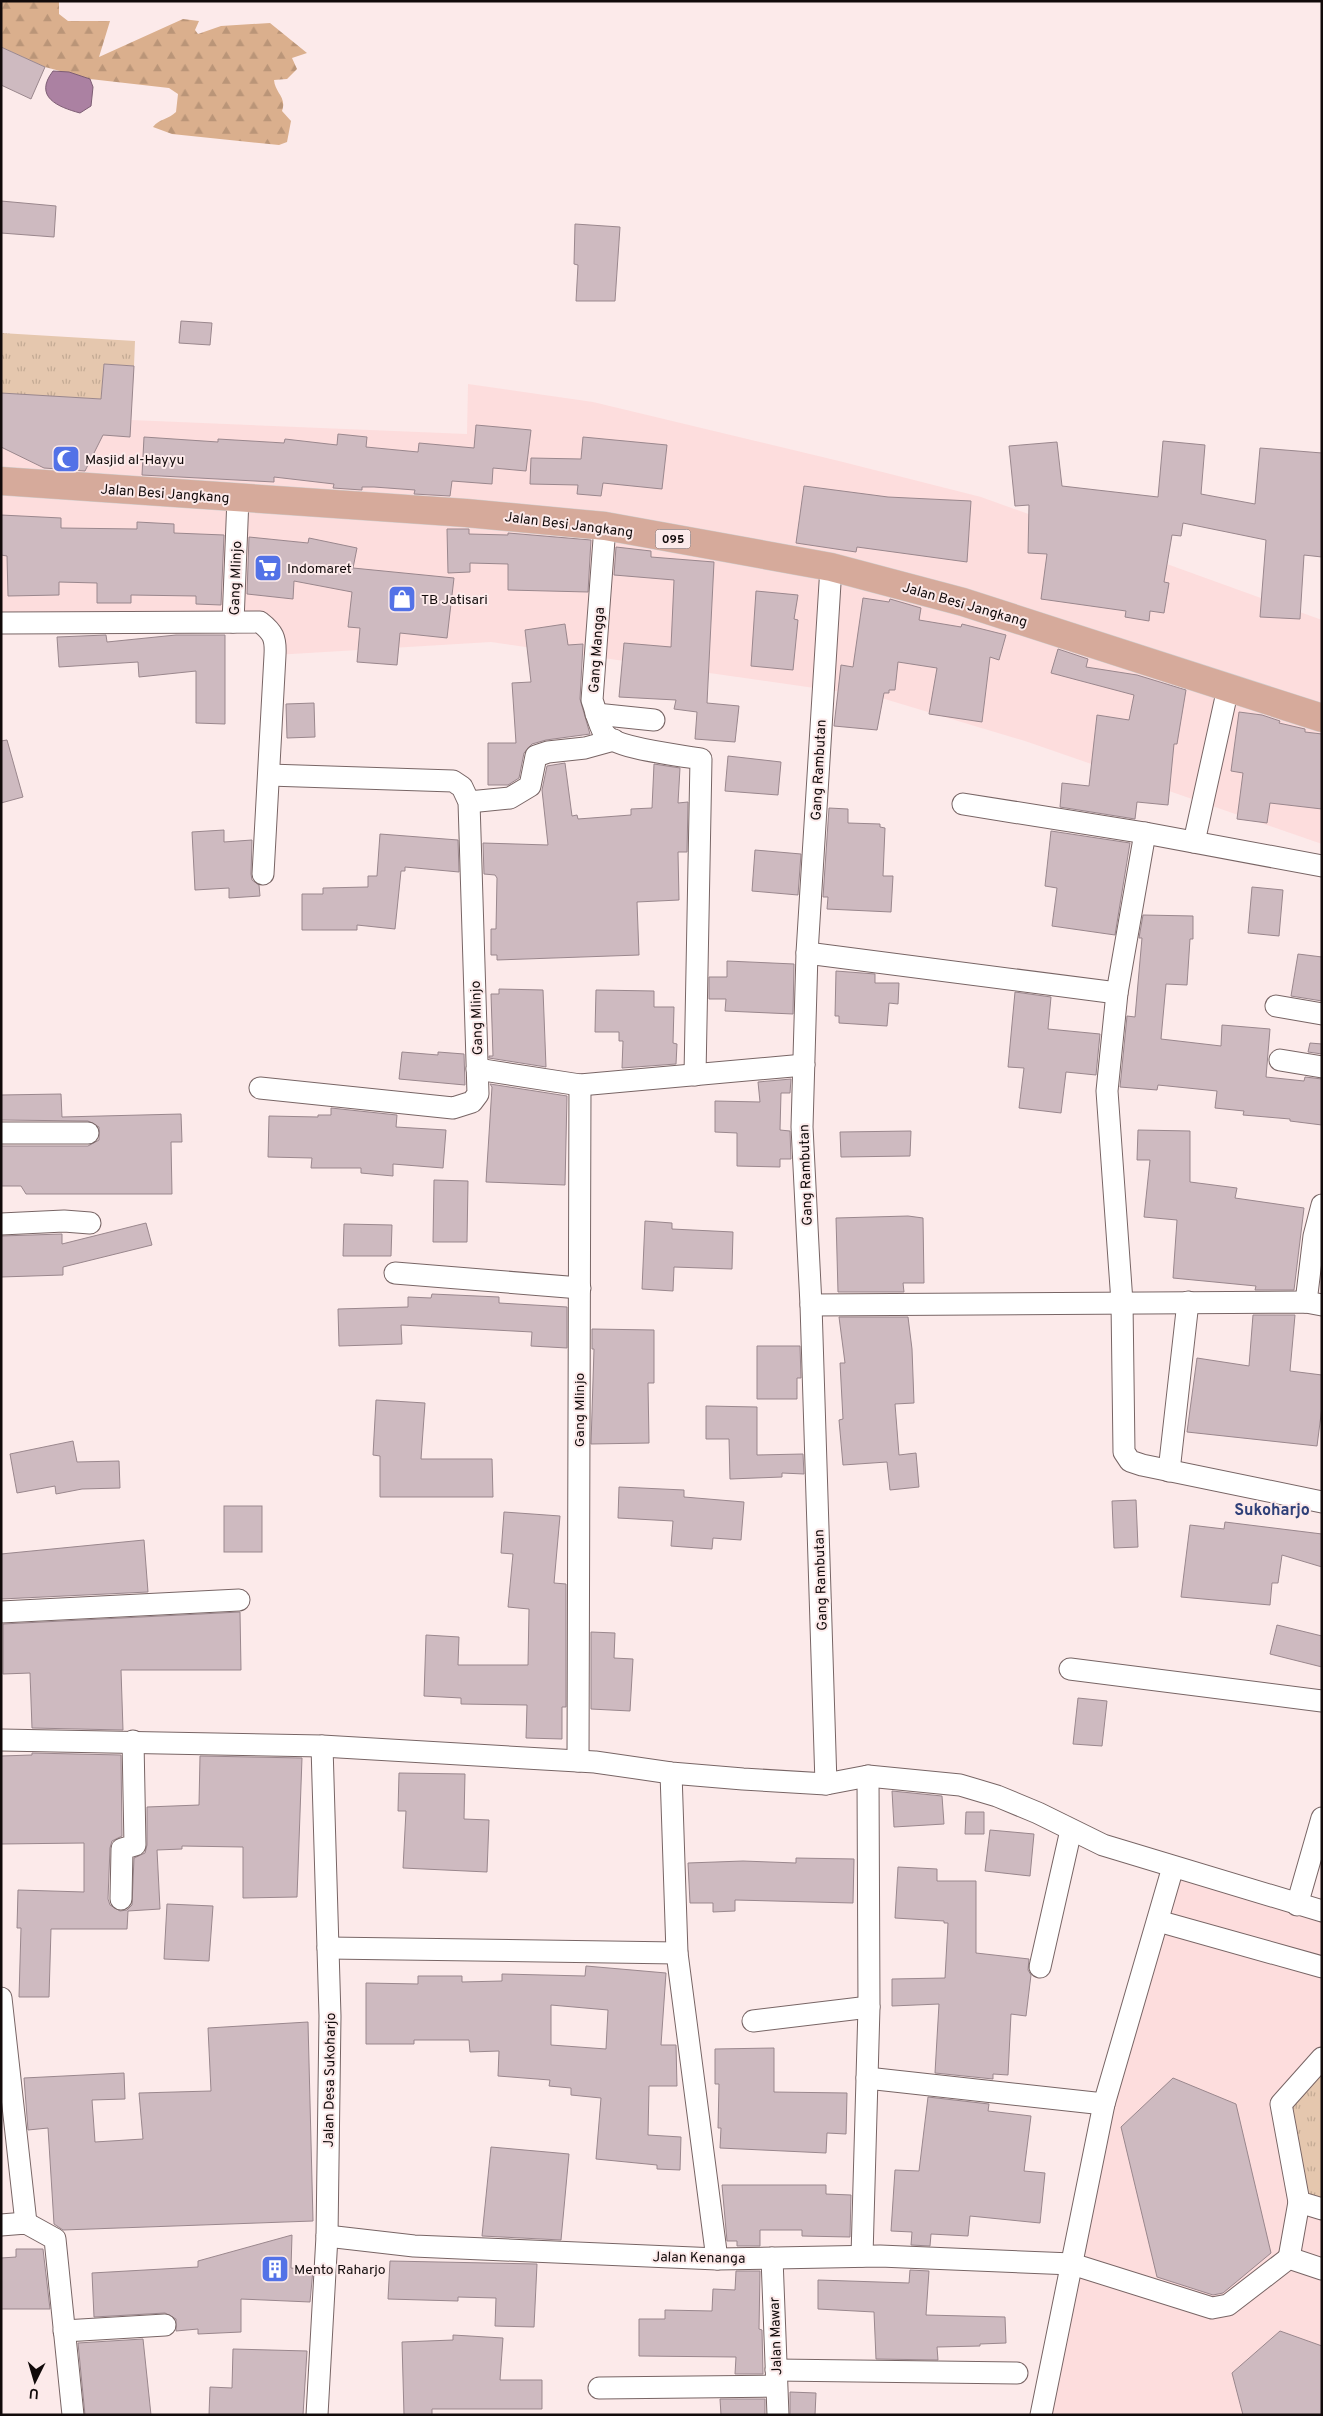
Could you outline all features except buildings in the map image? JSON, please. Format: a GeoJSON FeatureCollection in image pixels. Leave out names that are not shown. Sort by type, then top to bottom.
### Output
{"type":"FeatureCollection","features":[{"type":"Feature","properties":{"kind":"main road","name":"Jalan Besi Jangkang"},"geometry":{"type":"LineString","coordinates":[[1,481],[466,513],[605,526],[830,566],[963,602],[1322,718]]}},
{"type":"Feature","properties":{"kind":"street","name":"Gang Mlinjo"},"geometry":{"type":"LineString","coordinates":[[238,498],[233,622],[260,622],[271,630],[276,640],[263,874]]}},
{"type":"Feature","properties":{"kind":"street","name":"Gang Mangga"},"geometry":{"type":"LineString","coordinates":[[605,526],[592,700],[605,735],[614,740]]}},
{"type":"Feature","properties":{"kind":"street","name":"Gang Rambutan"},"geometry":{"type":"LineString","coordinates":[[826,1784],[811,1305],[802,1128],[807,953],[830,566]]}},
{"type":"Feature","properties":{"kind":"street"},"geometry":{"type":"LineString","coordinates":[[1,623],[233,622]]}},
{"type":"Feature","properties":{"kind":"street"},"geometry":{"type":"LineString","coordinates":[[1194,842],[1228,688]]}},
{"type":"Feature","properties":{"kind":"street"},"geometry":{"type":"LineString","coordinates":[[596,714],[654,720]]}},
{"type":"Feature","properties":{"kind":"street"},"geometry":{"type":"LineString","coordinates":[[269,776],[453,781],[462,787],[469,802],[510,798],[530,786],[536,756],[548,752],[585,748],[614,740],[628,747],[701,759],[694,1075]]}},
{"type":"Feature","properties":{"kind":"street","name":"Gang Mlinjo"},"geometry":{"type":"LineString","coordinates":[[469,802],[477,1069],[580,1085],[578,1761]]}},
{"type":"Feature","properties":{"kind":"street"},"geometry":{"type":"LineString","coordinates":[[963,804],[1145,833],[1322,866]]}},
{"type":"Feature","properties":{"kind":"street"},"geometry":{"type":"LineString","coordinates":[[1145,833],[1116,993],[1107,1091],[1122,1302],[1124,1452],[1130,1461],[1169,1471],[1322,1502]]}},
{"type":"Feature","properties":{"kind":"street"},"geometry":{"type":"LineString","coordinates":[[807,953],[1116,993]]}},
{"type":"Feature","properties":{"kind":"street"},"geometry":{"type":"LineString","coordinates":[[1276,1006],[1322,1014]]}},
{"type":"Feature","properties":{"kind":"street"},"geometry":{"type":"LineString","coordinates":[[1280,1060],[1322,1067]]}},
{"type":"Feature","properties":{"kind":"street"},"geometry":{"type":"LineString","coordinates":[[580,1085],[804,1065]]}},
{"type":"Feature","properties":{"kind":"street"},"geometry":{"type":"LineString","coordinates":[[260,1088],[453,1108],[472,1102],[478,1094],[477,1069]]}},
{"type":"Feature","properties":{"kind":"street"},"geometry":{"type":"LineString","coordinates":[[1,1133],[88,1134]]}},
{"type":"Feature","properties":{"kind":"street"},"geometry":{"type":"LineString","coordinates":[[811,1305],[1122,1302],[1314,1304],[1314,1236],[1322,1205]]}},
{"type":"Feature","properties":{"kind":"street"},"geometry":{"type":"LineString","coordinates":[[1,1224],[90,1223]]}},
{"type":"Feature","properties":{"kind":"street"},"geometry":{"type":"LineString","coordinates":[[395,1273],[580,1288]]}},
{"type":"Feature","properties":{"kind":"street"},"geometry":{"type":"LineString","coordinates":[[1169,1471],[1188,1302]]}},
{"type":"Feature","properties":{"kind":"street"},"geometry":{"type":"LineString","coordinates":[[1,1612],[240,1600]]}},
{"type":"Feature","properties":{"kind":"street"},"geometry":{"type":"LineString","coordinates":[[1070,1669],[1322,1701]]}},
{"type":"Feature","properties":{"kind":"street"},"geometry":{"type":"LineString","coordinates":[[1,1740],[322,1746],[578,1761],[671,1773],[826,1784],[868,1776],[960,1785],[997,1796],[1102,1845],[1322,1911]]}},
{"type":"Feature","properties":{"kind":"street"},"geometry":{"type":"LineString","coordinates":[[121,1899],[122,1849],[135,1845],[133,1741]]}},
{"type":"Feature","properties":{"kind":"street","name":"Jalan Desa Sukoharjo"},"geometry":{"type":"LineString","coordinates":[[317,2415],[327,2236],[330,2016],[322,1746]]}},
{"type":"Feature","properties":{"kind":"street"},"geometry":{"type":"LineString","coordinates":[[671,1773],[678,1953],[717,2259]]}},
{"type":"Feature","properties":{"kind":"street"},"geometry":{"type":"LineString","coordinates":[[862,2256],[869,2007],[868,1776]]}},
{"type":"Feature","properties":{"kind":"street"},"geometry":{"type":"LineString","coordinates":[[1297,1905],[1322,1818]]}},
{"type":"Feature","properties":{"kind":"street"},"geometry":{"type":"LineString","coordinates":[[1040,1967],[1071,1830]]}},
{"type":"Feature","properties":{"kind":"street"},"geometry":{"type":"LineString","coordinates":[[1040,2415],[1104,2104],[1173,1867]]}},
{"type":"Feature","properties":{"kind":"street"},"geometry":{"type":"LineString","coordinates":[[1158,1921],[1322,1967]]}},
{"type":"Feature","properties":{"kind":"street"},"geometry":{"type":"LineString","coordinates":[[328,1948],[678,1953]]}},
{"type":"Feature","properties":{"kind":"street"},"geometry":{"type":"LineString","coordinates":[[1,1998],[26,2223]]}},
{"type":"Feature","properties":{"kind":"street"},"geometry":{"type":"LineString","coordinates":[[753,2020],[869,2007]]}},
{"type":"Feature","properties":{"kind":"street"},"geometry":{"type":"LineString","coordinates":[[1322,2058],[1281,2104],[1299,2202],[1289,2258],[1322,2269]]}},
{"type":"Feature","properties":{"kind":"street"},"geometry":{"type":"LineString","coordinates":[[867,2078],[1104,2104]]}},
{"type":"Feature","properties":{"kind":"street"},"geometry":{"type":"LineString","coordinates":[[1299,2202],[1322,2209]]}},
{"type":"Feature","properties":{"kind":"street"},"geometry":{"type":"LineString","coordinates":[[1,2225],[26,2223],[55,2239],[73,2415]]}},
{"type":"Feature","properties":{"kind":"street","name":"Jalan Kenanga"},"geometry":{"type":"LineString","coordinates":[[327,2236],[414,2246],[717,2259],[862,2256],[1072,2264],[1212,2308],[1228,2305],[1289,2258]]}},
{"type":"Feature","properties":{"kind":"street","name":"Jalan Mawar"},"geometry":{"type":"LineString","coordinates":[[772,2258],[778,2415]]}},
{"type":"Feature","properties":{"kind":"street"},"geometry":{"type":"LineString","coordinates":[[64,2331],[166,2325]]}},
{"type":"Feature","properties":{"kind":"street"},"geometry":{"type":"LineString","coordinates":[[599,2388],[776,2378],[1017,2373]]}},
{"type":"Feature","properties":{"kind":"shaded area"},"geometry":{"type":"Polygon","coordinates":[[[53,71],[69,72],[90,79],[93,87],[91,106],[80,113],[64,108],[51,99],[47,94],[46,88],[53,71]]]}},
{"type":"Feature","properties":{"kind":"shaded area"},"geometry":{"type":"Polygon","coordinates":[[[104,364],[134,366],[131,420],[467,434],[468,384],[593,402],[981,497],[1322,620],[1322,844],[1025,741],[878,697],[491,642],[275,655],[271,630],[1,623],[1,393],[101,399],[104,364]]]}},
{"type":"Feature","properties":{"kind":"shaded area"},"geometry":{"type":"Polygon","coordinates":[[[1173,1867],[1322,1911],[1322,2415],[1041,2415],[1104,2104],[1173,1867]]]}},
{"type":"Feature","properties":{"kind":"green space"},"geometry":{"type":"Polygon","coordinates":[[[1,1],[59,1],[59,14],[68,21],[110,21],[99,57],[183,19],[199,21],[195,30],[198,34],[221,26],[270,23],[307,53],[292,58],[297,69],[287,79],[274,80],[282,98],[282,111],[291,121],[287,142],[279,145],[172,134],[153,127],[176,112],[178,94],[169,88],[90,79],[45,67],[1,47],[1,1]]]}},
{"type":"Feature","properties":{"kind":"green space"},"geometry":{"type":"Polygon","coordinates":[[[1,333],[135,341],[134,366],[104,364],[101,399],[1,394],[1,333]]]}},
{"type":"Feature","properties":{"kind":"green space"},"geometry":{"type":"Polygon","coordinates":[[[1322,2058],[1322,2209],[1299,2202],[1281,2104],[1322,2058]]]}},
{"type":"Feature","properties":{"kind":"place","name":"Masjid al-Hayyu"},"geometry":{"type":"Point","coordinates":[66,459]}},
{"type":"Feature","properties":{"kind":"place","name":"Indomaret"},"geometry":{"type":"Point","coordinates":[268,568]}},
{"type":"Feature","properties":{"kind":"place","name":"TB Jatisari"},"geometry":{"type":"Point","coordinates":[402,599]}},
{"type":"Feature","properties":{"kind":"place","name":"Mento Raharjo"},"geometry":{"type":"Point","coordinates":[275,2269]}},
{"type":"Feature","properties":{"kind":"district","name":"Sukoharjo"},"geometry":{"type":"Point","coordinates":[1272,1509]}}]}
